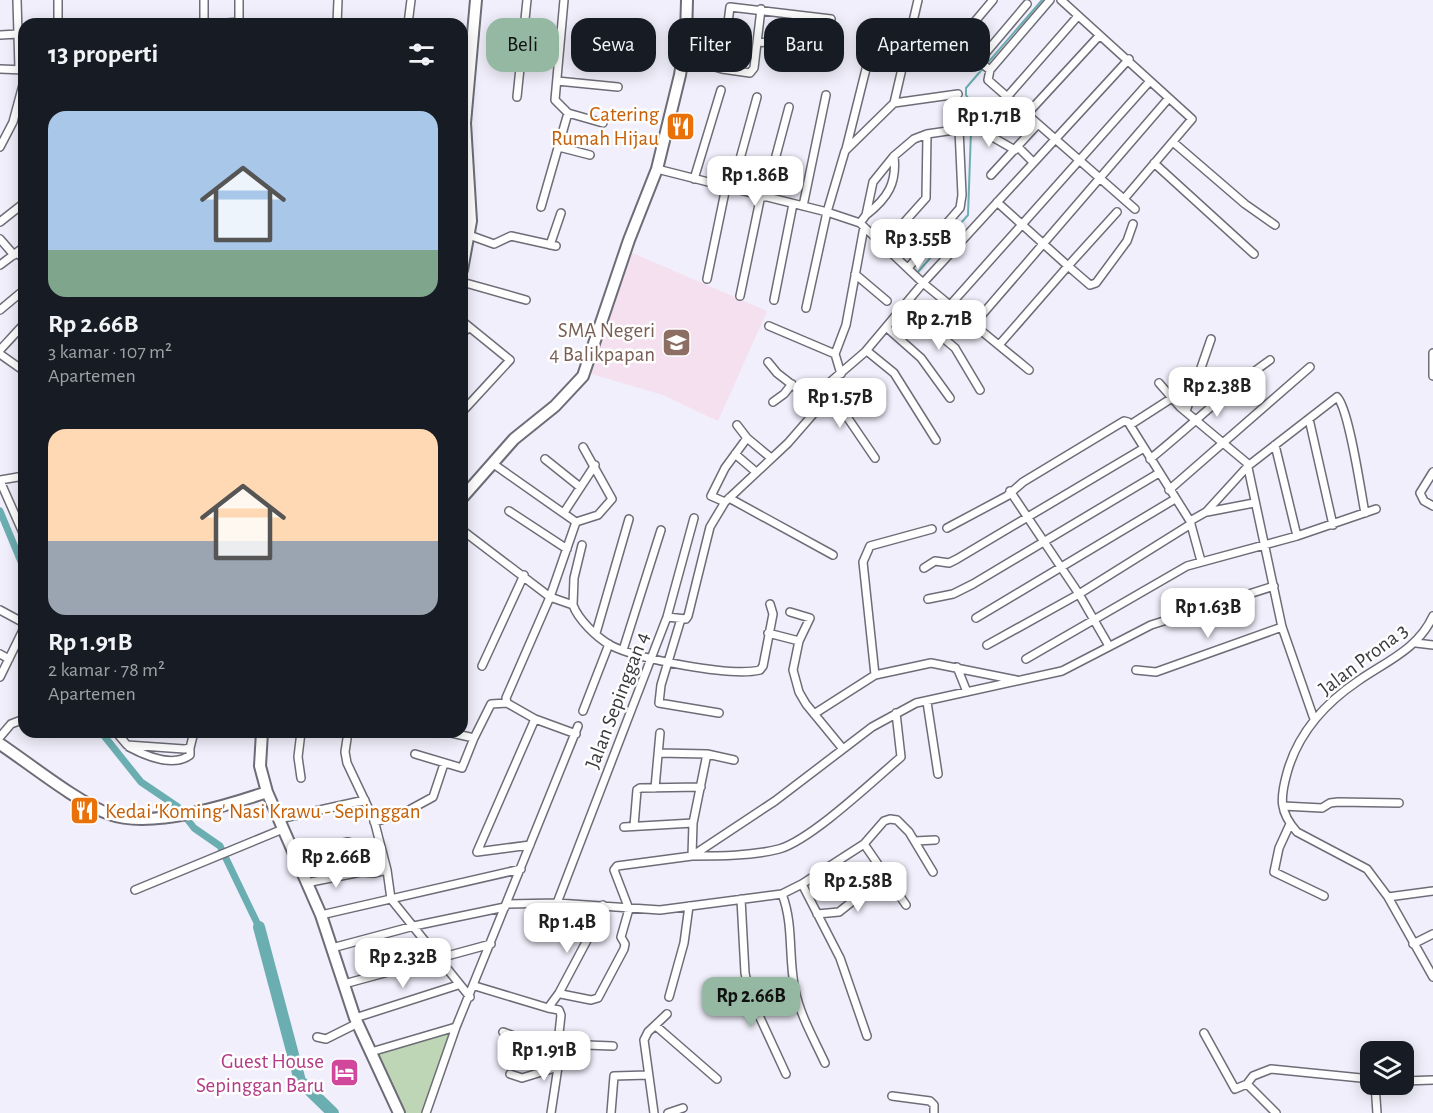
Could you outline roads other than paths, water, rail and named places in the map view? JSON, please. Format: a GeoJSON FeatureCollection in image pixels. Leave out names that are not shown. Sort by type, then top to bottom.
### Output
{"type":"FeatureCollection","features":[{"type":"Feature","properties":{"kind":"street"},"geometry":{"type":"LineString","coordinates":[[0,35],[18,34],[17,0]]}},
{"type":"Feature","properties":{"kind":"street"},"geometry":{"type":"LineString","coordinates":[[58,0],[58,18]]}},
{"type":"Feature","properties":{"kind":"street"},"geometry":{"type":"LineString","coordinates":[[204,0],[204,18]]}},
{"type":"Feature","properties":{"kind":"street"},"geometry":{"type":"LineString","coordinates":[[239,0],[239,18]]}},
{"type":"Feature","properties":{"kind":"street"},"geometry":{"type":"LineString","coordinates":[[337,18],[338,0]]}},
{"type":"Feature","properties":{"kind":"street"},"geometry":{"type":"LineString","coordinates":[[409,18],[411,0]]}},
{"type":"Feature","properties":{"kind":"street"},"geometry":{"type":"LineString","coordinates":[[468,45],[476,0]]}},
{"type":"Feature","properties":{"kind":"street"},"geometry":{"type":"LineString","coordinates":[[517,97],[527,0]]}},
{"type":"Feature","properties":{"kind":"street"},"geometry":{"type":"LineString","coordinates":[[564,0],[555,100],[568,113],[603,123]]}},
{"type":"Feature","properties":{"kind":"street"},"geometry":{"type":"LineString","coordinates":[[685,18],[687,0]]}},
{"type":"Feature","properties":{"kind":"street"},"geometry":{"type":"LineString","coordinates":[[845,151],[894,103],[918,0]]}},
{"type":"Feature","properties":{"kind":"street"},"geometry":{"type":"LineString","coordinates":[[978,18],[993,0]]}},
{"type":"Feature","properties":{"kind":"street"},"geometry":{"type":"LineString","coordinates":[[990,70],[1050,0]]}},
{"type":"Feature","properties":{"kind":"street"},"geometry":{"type":"LineString","coordinates":[[1061,0],[1099,36],[1129,59],[1168,99],[1192,119],[1124,199]]}},
{"type":"Feature","properties":{"kind":"street"},"geometry":{"type":"LineString","coordinates":[[990,47],[1027,1]]}},
{"type":"Feature","properties":{"kind":"street"},"geometry":{"type":"LineString","coordinates":[[728,18],[729,9],[733,6],[831,19],[825,45],[757,42]]}},
{"type":"Feature","properties":{"kind":"street"},"geometry":{"type":"LineString","coordinates":[[752,70],[761,9]]}},
{"type":"Feature","properties":{"kind":"street"},"geometry":{"type":"LineString","coordinates":[[1007,97],[1078,16]]}},
{"type":"Feature","properties":{"kind":"street"},"geometry":{"type":"LineString","coordinates":[[1027,114],[1099,36]]}},
{"type":"Feature","properties":{"kind":"street"},"geometry":{"type":"LineString","coordinates":[[727,500],[811,418],[826,386],[867,351],[905,306],[921,281],[1129,59]]}},
{"type":"Feature","properties":{"kind":"street"},"geometry":{"type":"LineString","coordinates":[[0,69],[18,70]]}},
{"type":"Feature","properties":{"kind":"street"},"geometry":{"type":"LineString","coordinates":[[468,491],[514,439],[555,406],[583,376],[628,240],[657,169],[679,72]]}},
{"type":"Feature","properties":{"kind":"street"},"geometry":{"type":"LineString","coordinates":[[806,308],[827,212],[865,72]]}},
{"type":"Feature","properties":{"kind":"street"},"geometry":{"type":"LineString","coordinates":[[990,72],[988,80],[1135,208]]}},
{"type":"Feature","properties":{"kind":"street"},"geometry":{"type":"LineString","coordinates":[[557,81],[618,87]]}},
{"type":"Feature","properties":{"kind":"street"},"geometry":{"type":"LineString","coordinates":[[951,304],[1150,81]]}},
{"type":"Feature","properties":{"kind":"street"},"geometry":{"type":"LineString","coordinates":[[694,179],[721,90]]}},
{"type":"Feature","properties":{"kind":"street"},"geometry":{"type":"LineString","coordinates":[[894,103],[958,94]]}},
{"type":"Feature","properties":{"kind":"street"},"geometry":{"type":"LineString","coordinates":[[803,206],[826,95]]}},
{"type":"Feature","properties":{"kind":"street"},"geometry":{"type":"LineString","coordinates":[[708,279],[729,188],[757,98]]}},
{"type":"Feature","properties":{"kind":"street"},"geometry":{"type":"LineString","coordinates":[[974,324],[1046,244],[1168,99]]}},
{"type":"Feature","properties":{"kind":"street"},"geometry":{"type":"LineString","coordinates":[[0,147],[13,122],[18,103]]}},
{"type":"Feature","properties":{"kind":"street"},"geometry":{"type":"LineString","coordinates":[[740,296],[763,196],[789,107]]}},
{"type":"Feature","properties":{"kind":"street"},"geometry":{"type":"LineString","coordinates":[[541,207],[568,113]]}},
{"type":"Feature","properties":{"kind":"street"},"geometry":{"type":"LineString","coordinates":[[990,176],[1038,124]]}},
{"type":"Feature","properties":{"kind":"street"},"geometry":{"type":"LineString","coordinates":[[840,372],[836,354],[846,325],[862,225],[873,182],[894,156],[906,144],[927,134],[975,127],[1016,148],[1033,162]]}},
{"type":"Feature","properties":{"kind":"street"},"geometry":{"type":"LineString","coordinates":[[909,268],[960,208],[962,195],[959,129]]}},
{"type":"Feature","properties":{"kind":"street"},"geometry":{"type":"LineString","coordinates":[[884,246],[926,198],[927,134]]}},
{"type":"Feature","properties":{"kind":"street"},"geometry":{"type":"LineString","coordinates":[[1173,142],[1245,204],[1275,225]]}},
{"type":"Feature","properties":{"kind":"street"},"geometry":{"type":"LineString","coordinates":[[559,147],[590,155]]}},
{"type":"Feature","properties":{"kind":"street"},"geometry":{"type":"LineString","coordinates":[[866,214],[882,200],[895,179],[894,156]]}},
{"type":"Feature","properties":{"kind":"street"},"geometry":{"type":"LineString","coordinates":[[1154,163],[1254,254]]}},
{"type":"Feature","properties":{"kind":"street"},"geometry":{"type":"LineString","coordinates":[[657,169],[827,212],[862,225],[921,281],[1029,370]]}},
{"type":"Feature","properties":{"kind":"street"},"geometry":{"type":"LineString","coordinates":[[997,202],[1090,285],[1094,285],[1127,241],[1133,224]]}},
{"type":"Feature","properties":{"kind":"street"},"geometry":{"type":"LineString","coordinates":[[774,300],[793,204]]}},
{"type":"Feature","properties":{"kind":"street"},"geometry":{"type":"LineString","coordinates":[[0,222],[18,208]]}},
{"type":"Feature","properties":{"kind":"street"},"geometry":{"type":"LineString","coordinates":[[999,345],[1117,212]]}},
{"type":"Feature","properties":{"kind":"street"},"geometry":{"type":"LineString","coordinates":[[469,235],[494,244],[512,236],[553,246],[561,213]]}},
{"type":"Feature","properties":{"kind":"street"},"geometry":{"type":"LineString","coordinates":[[468,230],[468,240]]}},
{"type":"Feature","properties":{"kind":"street"},"geometry":{"type":"LineString","coordinates":[[0,239],[18,256]]}},
{"type":"Feature","properties":{"kind":"street"},"geometry":{"type":"LineString","coordinates":[[0,265],[18,252]]}},
{"type":"Feature","properties":{"kind":"street"},"geometry":{"type":"LineString","coordinates":[[855,274],[887,301]]}},
{"type":"Feature","properties":{"kind":"street"},"geometry":{"type":"LineString","coordinates":[[468,284],[526,300]]}},
{"type":"Feature","properties":{"kind":"street"},"geometry":{"type":"LineString","coordinates":[[0,310],[18,295]]}},
{"type":"Feature","properties":{"kind":"street"},"geometry":{"type":"LineString","coordinates":[[905,306],[955,348],[980,390]]}},
{"type":"Feature","properties":{"kind":"street"},"geometry":{"type":"LineString","coordinates":[[769,326],[836,354]]}},
{"type":"Feature","properties":{"kind":"street"},"geometry":{"type":"LineString","coordinates":[[468,406],[510,360],[469,327]]}},
{"type":"Feature","properties":{"kind":"street"},"geometry":{"type":"LineString","coordinates":[[886,327],[921,358],[950,398]]}},
{"type":"Feature","properties":{"kind":"street"},"geometry":{"type":"LineString","coordinates":[[18,331],[0,352],[18,366]]}},
{"type":"Feature","properties":{"kind":"street"},"geometry":{"type":"LineString","coordinates":[[1186,411],[1211,339]]}},
{"type":"Feature","properties":{"kind":"street"},"geometry":{"type":"LineString","coordinates":[[867,351],[894,373],[936,440]]}},
{"type":"Feature","properties":{"kind":"street"},"geometry":{"type":"LineString","coordinates":[[1433,352],[1433,376]]}},
{"type":"Feature","properties":{"kind":"street"},"geometry":{"type":"LineString","coordinates":[[1150,459],[1198,422],[1241,380],[1270,360]]}},
{"type":"Feature","properties":{"kind":"street"},"geometry":{"type":"LineString","coordinates":[[768,362],[777,373],[818,405]]}},
{"type":"Feature","properties":{"kind":"street"},"geometry":{"type":"LineString","coordinates":[[1169,489],[1310,367]]}},
{"type":"Feature","properties":{"kind":"street"},"geometry":{"type":"LineString","coordinates":[[1159,384],[1248,466],[1282,627],[1314,719]]}},
{"type":"Feature","properties":{"kind":"street"},"geometry":{"type":"LineString","coordinates":[[773,402],[794,385]]}},
{"type":"Feature","properties":{"kind":"street"},"geometry":{"type":"LineString","coordinates":[[826,386],[874,458]]}},
{"type":"Feature","properties":{"kind":"street"},"geometry":{"type":"LineString","coordinates":[[946,528],[1007,496],[1010,491],[1172,398]]}},
{"type":"Feature","properties":{"kind":"street"},"geometry":{"type":"LineString","coordinates":[[987,645],[1079,594],[1206,513],[1248,466],[1334,398],[1339,398],[1365,513]]}},
{"type":"Feature","properties":{"kind":"street"},"geometry":{"type":"LineString","coordinates":[[1309,419],[1333,525]]}},
{"type":"Feature","properties":{"kind":"street"},"geometry":{"type":"LineString","coordinates":[[1127,423],[1191,522],[1201,561]]}},
{"type":"Feature","properties":{"kind":"street"},"geometry":{"type":"LineString","coordinates":[[737,425],[747,438],[771,458]]}},
{"type":"Feature","properties":{"kind":"street"},"geometry":{"type":"LineString","coordinates":[[747,438],[711,496],[727,500],[833,555]]}},
{"type":"Feature","properties":{"kind":"street"},"geometry":{"type":"LineString","coordinates":[[1275,445],[1297,536]]}},
{"type":"Feature","properties":{"kind":"street"},"geometry":{"type":"LineString","coordinates":[[576,522],[598,515],[612,499],[583,447]]}},
{"type":"Feature","properties":{"kind":"street"},"geometry":{"type":"LineString","coordinates":[[924,568],[935,561],[952,562],[1028,519],[1144,448]]}},
{"type":"Feature","properties":{"kind":"street"},"geometry":{"type":"LineString","coordinates":[[735,454],[756,472]]}},
{"type":"Feature","properties":{"kind":"street"},"geometry":{"type":"LineString","coordinates":[[545,459],[580,487]]}},
{"type":"Feature","properties":{"kind":"street"},"geometry":{"type":"LineString","coordinates":[[492,463],[565,511],[576,522]]}},
{"type":"Feature","properties":{"kind":"street"},"geometry":{"type":"LineString","coordinates":[[565,511],[595,465]]}},
{"type":"Feature","properties":{"kind":"street"},"geometry":{"type":"LineString","coordinates":[[1433,472],[1420,493],[1424,501],[1433,506]]}},
{"type":"Feature","properties":{"kind":"street"},"geometry":{"type":"LineString","coordinates":[[928,598],[960,591],[1044,544],[1159,473]]}},
{"type":"Feature","properties":{"kind":"street"},"geometry":{"type":"LineString","coordinates":[[18,477],[0,481],[18,522]]}},
{"type":"Feature","properties":{"kind":"street"},"geometry":{"type":"LineString","coordinates":[[1010,491],[1079,594],[1109,646]]}},
{"type":"Feature","properties":{"kind":"street"},"geometry":{"type":"LineString","coordinates":[[976,618],[1175,499]]}},
{"type":"Feature","properties":{"kind":"street","name":"Jalan Sepinggan 4"},"geometry":{"type":"LineString","coordinates":[[556,903],[667,617],[686,620],[710,527],[727,500]]}},
{"type":"Feature","properties":{"kind":"street"},"geometry":{"type":"LineString","coordinates":[[1206,513],[1254,503]]}},
{"type":"Feature","properties":{"kind":"street"},"geometry":{"type":"LineString","coordinates":[[1026,659],[1164,578],[1201,561],[1297,536],[1376,510]]}},
{"type":"Feature","properties":{"kind":"street"},"geometry":{"type":"LineString","coordinates":[[508,511],[567,549]]}},
{"type":"Feature","properties":{"kind":"street"},"geometry":{"type":"LineString","coordinates":[[667,617],[694,518]]}},
{"type":"Feature","properties":{"kind":"street"},"geometry":{"type":"LineString","coordinates":[[596,633],[629,519]]}},
{"type":"Feature","properties":{"kind":"street"},"geometry":{"type":"LineString","coordinates":[[507,704],[506,698],[550,597],[576,522]]}},
{"type":"Feature","properties":{"kind":"street"},"geometry":{"type":"LineString","coordinates":[[623,650],[661,530]]}},
{"type":"Feature","properties":{"kind":"street"},"geometry":{"type":"LineString","coordinates":[[874,675],[863,562],[865,553],[870,546],[932,530]]}},
{"type":"Feature","properties":{"kind":"street"},"geometry":{"type":"LineString","coordinates":[[468,534],[550,597],[571,604]]}},
{"type":"Feature","properties":{"kind":"street"},"geometry":{"type":"LineString","coordinates":[[582,545],[574,578],[571,604],[576,614],[596,633],[609,644],[623,650],[668,662],[747,671],[760,670],[772,614],[770,604]]}},
{"type":"Feature","properties":{"kind":"street"},"geometry":{"type":"LineString","coordinates":[[482,666],[524,575]]}},
{"type":"Feature","properties":{"kind":"street"},"geometry":{"type":"LineString","coordinates":[[692,856],[775,801],[896,712],[927,702],[1062,671],[1151,625],[1274,586]]}},
{"type":"Feature","properties":{"kind":"street"},"geometry":{"type":"LineString","coordinates":[[0,610],[18,620]]}},
{"type":"Feature","properties":{"kind":"street"},"geometry":{"type":"LineString","coordinates":[[790,612],[810,617],[799,641],[793,670],[799,692],[843,749]]}},
{"type":"Feature","properties":{"kind":"street"},"geometry":{"type":"LineString","coordinates":[[681,619],[658,694],[659,704],[719,713]]}},
{"type":"Feature","properties":{"kind":"street","name":"Jalan Prona 3"},"geometry":{"type":"LineString","coordinates":[[1290,824],[1280,798],[1293,750],[1314,719],[1341,692],[1416,643],[1432,621]]}},
{"type":"Feature","properties":{"kind":"street"},"geometry":{"type":"LineString","coordinates":[[1136,670],[1156,672],[1282,627]]}},
{"type":"Feature","properties":{"kind":"street"},"geometry":{"type":"LineString","coordinates":[[768,633],[799,641]]}},
{"type":"Feature","properties":{"kind":"street"},"geometry":{"type":"LineString","coordinates":[[0,677],[18,640]]}},
{"type":"Feature","properties":{"kind":"street"},"geometry":{"type":"LineString","coordinates":[[1416,643],[1433,645]]}},
{"type":"Feature","properties":{"kind":"street"},"geometry":{"type":"LineString","coordinates":[[583,711],[609,644]]}},
{"type":"Feature","properties":{"kind":"street"},"geometry":{"type":"LineString","coordinates":[[0,654],[9,659]]}},
{"type":"Feature","properties":{"kind":"street"},"geometry":{"type":"LineString","coordinates":[[814,714],[874,675],[931,663],[1019,681]]}},
{"type":"Feature","properties":{"kind":"street"},"geometry":{"type":"LineString","coordinates":[[957,667],[968,692]]}},
{"type":"Feature","properties":{"kind":"street"},"geometry":{"type":"LineString","coordinates":[[927,702],[938,774]]}},
{"type":"Feature","properties":{"kind":"street"},"geometry":{"type":"LineString","coordinates":[[415,754],[462,768],[491,704],[507,704],[535,719],[577,730],[475,986],[456,1027],[426,1113]]}},
{"type":"Feature","properties":{"kind":"street"},"geometry":{"type":"LineString","coordinates":[[559,993],[591,1000],[598,998],[624,949],[625,944],[621,938],[629,909],[615,868],[692,856],[718,856],[779,849],[815,827],[901,757],[896,712]]}},
{"type":"Feature","properties":{"kind":"street"},"geometry":{"type":"LineString","coordinates":[[530,845],[477,852],[535,719]]}},
{"type":"Feature","properties":{"kind":"street"},"geometry":{"type":"LineString","coordinates":[[0,737],[11,724],[18,721]]}},
{"type":"Feature","properties":{"kind":"street"},"geometry":{"type":"LineString","coordinates":[[655,788],[660,733]]}},
{"type":"Feature","properties":{"kind":"street"},"geometry":{"type":"LineString","coordinates":[[468,737],[474,738]]}},
{"type":"Feature","properties":{"kind":"street"},"geometry":{"type":"LineString","coordinates":[[121,738],[127,745],[146,756],[166,760],[185,759],[190,755],[192,738]]}},
{"type":"Feature","properties":{"kind":"street"},"geometry":{"type":"LineString","coordinates":[[262,738],[260,766],[267,792],[321,915],[357,1020],[399,1113]]}},
{"type":"Feature","properties":{"kind":"street"},"geometry":{"type":"LineString","coordinates":[[300,738],[297,757],[301,778]]}},
{"type":"Feature","properties":{"kind":"street"},"geometry":{"type":"LineString","coordinates":[[347,738],[345,752],[347,763],[374,822],[387,870],[391,899],[440,958],[458,985],[470,997]]}},
{"type":"Feature","properties":{"kind":"street"},"geometry":{"type":"LineString","coordinates":[[0,744],[103,812],[124,818],[196,813],[267,792]]}},
{"type":"Feature","properties":{"kind":"street"},"geometry":{"type":"LineString","coordinates":[[127,745],[190,748]]}},
{"type":"Feature","properties":{"kind":"street"},"geometry":{"type":"LineString","coordinates":[[658,753],[707,754],[734,760]]}},
{"type":"Feature","properties":{"kind":"street"},"geometry":{"type":"LineString","coordinates":[[692,856],[693,823],[707,754]]}},
{"type":"Feature","properties":{"kind":"street"},"geometry":{"type":"LineString","coordinates":[[374,822],[400,814],[433,797],[444,764]]}},
{"type":"Feature","properties":{"kind":"street"},"geometry":{"type":"LineString","coordinates":[[634,826],[637,790],[640,788],[701,787]]}},
{"type":"Feature","properties":{"kind":"street"},"geometry":{"type":"LineString","coordinates":[[135,890],[281,824],[365,800]]}},
{"type":"Feature","properties":{"kind":"street"},"geometry":{"type":"LineString","coordinates":[[1283,806],[1322,808],[1330,803],[1338,802],[1399,803]]}},
{"type":"Feature","properties":{"kind":"street"},"geometry":{"type":"LineString","coordinates":[[332,948],[507,905],[556,903],[660,910],[782,894],[802,884],[864,844],[884,821],[897,820],[915,841],[933,872]]}},
{"type":"Feature","properties":{"kind":"street"},"geometry":{"type":"LineString","coordinates":[[624,827],[693,823]]}},
{"type":"Feature","properties":{"kind":"street"},"geometry":{"type":"LineString","coordinates":[[1324,896],[1274,872],[1279,848],[1290,824],[1311,841],[1367,869],[1388,897],[1433,977]]}},
{"type":"Feature","properties":{"kind":"street"},"geometry":{"type":"LineString","coordinates":[[915,841],[935,840]]}},
{"type":"Feature","properties":{"kind":"street"},"geometry":{"type":"LineString","coordinates":[[295,853],[348,842],[353,844],[361,872]]}},
{"type":"Feature","properties":{"kind":"street"},"geometry":{"type":"LineString","coordinates":[[864,844],[906,905]]}},
{"type":"Feature","properties":{"kind":"street"},"geometry":{"type":"LineString","coordinates":[[321,915],[520,869]]}},
{"type":"Feature","properties":{"kind":"street"},"geometry":{"type":"LineString","coordinates":[[306,883],[361,872],[375,873],[387,870]]}},
{"type":"Feature","properties":{"kind":"street"},"geometry":{"type":"LineString","coordinates":[[817,914],[839,912],[884,876]]}},
{"type":"Feature","properties":{"kind":"street"},"geometry":{"type":"LineString","coordinates":[[802,884],[844,968],[867,1036]]}},
{"type":"Feature","properties":{"kind":"street"},"geometry":{"type":"LineString","coordinates":[[1388,897],[1433,891]]}},
{"type":"Feature","properties":{"kind":"street"},"geometry":{"type":"LineString","coordinates":[[782,894],[790,918],[791,963],[795,991],[825,1063]]}},
{"type":"Feature","properties":{"kind":"street"},"geometry":{"type":"LineString","coordinates":[[741,899],[744,962],[750,996],[786,1074]]}},
{"type":"Feature","properties":{"kind":"street"},"geometry":{"type":"LineString","coordinates":[[549,1008],[593,929],[603,905]]}},
{"type":"Feature","properties":{"kind":"street"},"geometry":{"type":"LineString","coordinates":[[669,997],[684,943],[689,906]]}},
{"type":"Feature","properties":{"kind":"street"},"geometry":{"type":"LineString","coordinates":[[1413,944],[1433,934]]}},
{"type":"Feature","properties":{"kind":"street"},"geometry":{"type":"LineString","coordinates":[[344,984],[491,944]]}},
{"type":"Feature","properties":{"kind":"street"},"geometry":{"type":"LineString","coordinates":[[317,1037],[326,1039],[357,1020],[458,985]]}},
{"type":"Feature","properties":{"kind":"street"},"geometry":{"type":"LineString","coordinates":[[475,986],[561,1012],[559,1044],[556,1052],[558,1066],[551,1113]]}},
{"type":"Feature","properties":{"kind":"street"},"geometry":{"type":"LineString","coordinates":[[654,1113],[644,1041],[648,1032],[667,1014]]}},
{"type":"Feature","properties":{"kind":"street"},"geometry":{"type":"LineString","coordinates":[[656,1026],[717,1079]]}},
{"type":"Feature","properties":{"kind":"street"},"geometry":{"type":"LineString","coordinates":[[371,1052],[456,1027]]}},
{"type":"Feature","properties":{"kind":"street"},"geometry":{"type":"LineString","coordinates":[[503,1032],[556,1052]]}},
{"type":"Feature","properties":{"kind":"street"},"geometry":{"type":"LineString","coordinates":[[1204,1034],[1233,1088],[1247,1084],[1253,1076],[1270,1069],[1360,1079]]}},
{"type":"Feature","properties":{"kind":"street"},"geometry":{"type":"LineString","coordinates":[[559,1044],[613,1046]]}},
{"type":"Feature","properties":{"kind":"street"},"geometry":{"type":"LineString","coordinates":[[510,1074],[522,1078],[558,1066]]}},
{"type":"Feature","properties":{"kind":"street"},"geometry":{"type":"LineString","coordinates":[[611,1113],[614,1076],[648,1075]]}},
{"type":"Feature","properties":{"kind":"street"},"geometry":{"type":"LineString","coordinates":[[1414,1081],[1433,1080]]}},
{"type":"Feature","properties":{"kind":"street"},"geometry":{"type":"LineString","coordinates":[[1247,1084],[1276,1113]]}},
{"type":"Feature","properties":{"kind":"street"},"geometry":{"type":"LineString","coordinates":[[1376,1095],[1377,1113]]}},
{"type":"Feature","properties":{"kind":"street"},"geometry":{"type":"LineString","coordinates":[[892,1096],[930,1101],[934,1104],[934,1113]]}},
{"type":"Feature","properties":{"kind":"street"},"geometry":{"type":"LineString","coordinates":[[668,1113],[683,1108]]}},
{"type":"Feature","properties":{"kind":"waterway"},"geometry":{"type":"LineString","coordinates":[[971,125],[973,105],[966,95],[966,88],[1042,0]]}},
{"type":"Feature","properties":{"kind":"waterway"},"geometry":{"type":"LineString","coordinates":[[918,272],[968,215],[971,131]]}},
{"type":"Feature","properties":{"kind":"waterway"},"geometry":{"type":"LineString","coordinates":[[0,511],[18,554]]}},
{"type":"Feature","properties":{"kind":"waterway"},"geometry":{"type":"LineString","coordinates":[[106,738],[141,782],[178,807],[194,828],[220,846],[259,927]]}},
{"type":"Feature","properties":{"kind":"waterway"},"geometry":{"type":"LineString","coordinates":[[259,927],[300,1081],[333,1113]]}},
{"type":"Feature","properties":{"kind":"place","name":"Catering Rumah Hijau"},"geometry":{"type":"Point","coordinates":[680,126]}},
{"type":"Feature","properties":{"kind":"place","name":"SMA Negeri 4 Balikpapan"},"geometry":{"type":"Point","coordinates":[676,342]}},
{"type":"Feature","properties":{"kind":"place","name":"Kedai 'Koming' Nasi Krawu - Sepinggan"},"geometry":{"type":"Point","coordinates":[84,811]}},
{"type":"Feature","properties":{"kind":"place","name":"Guest House Sepinggan Baru"},"geometry":{"type":"Point","coordinates":[345,1073]}}]}
